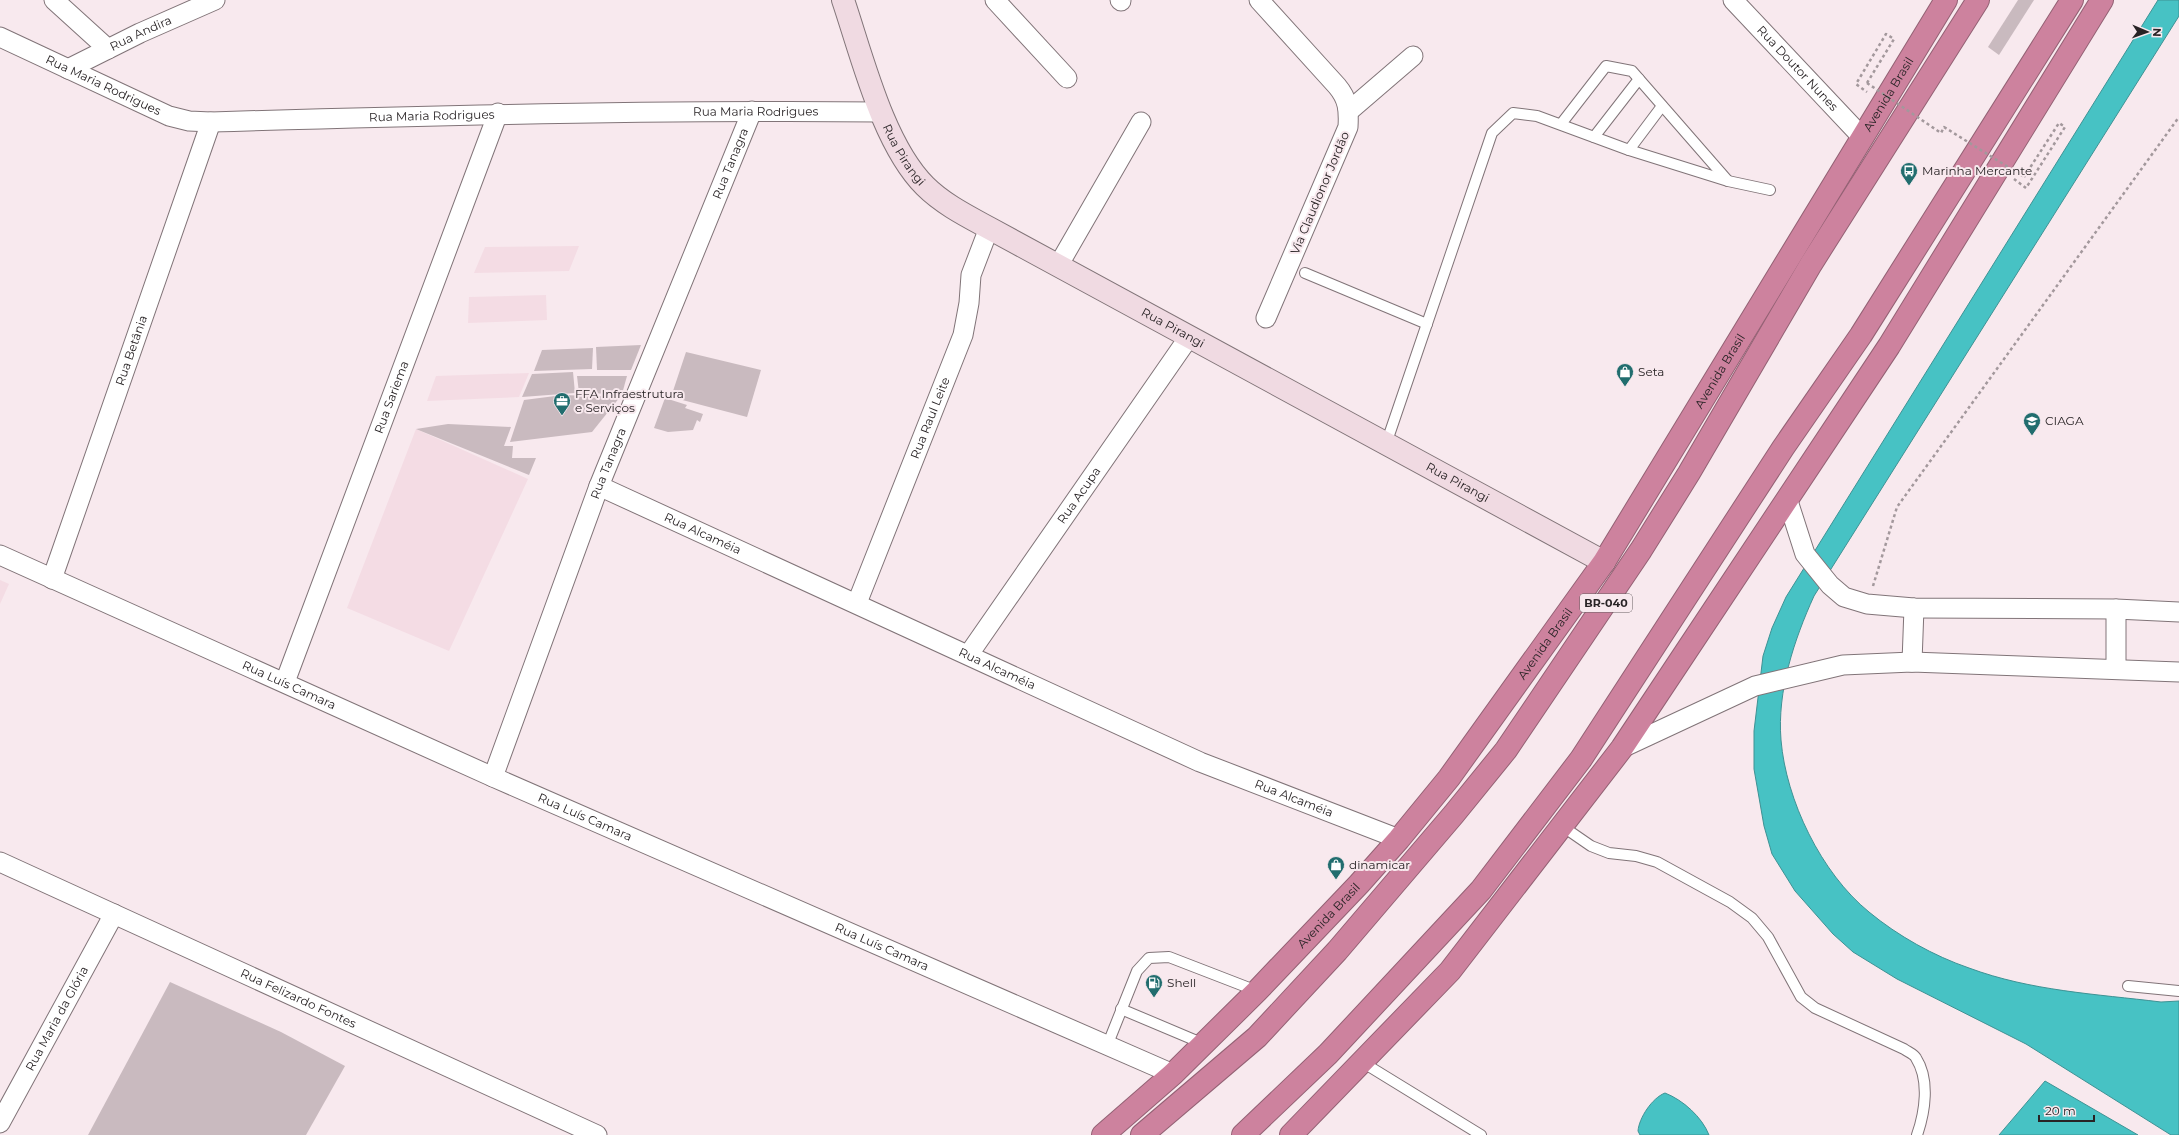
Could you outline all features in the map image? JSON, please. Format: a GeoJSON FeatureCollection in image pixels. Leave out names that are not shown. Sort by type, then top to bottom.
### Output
{"type":"FeatureCollection","features":[{"type":"Feature","properties":{"kind":"highway","name":"Avenida Brasil"},"geometry":{"type":"LineString","coordinates":[[1103,1135],[1172,1074],[1257,991],[1399,839],[1449,778],[1494,718],[1604,562],[1946,0]]}},
{"type":"Feature","properties":{"kind":"highway","name":"Avenida Brasil"},"geometry":{"type":"LineString","coordinates":[[1142,1135],[1258,1036],[1337,950],[1454,814],[1506,750],[1641,550],[1689,473],[1811,264],[1978,0]]}},
{"type":"Feature","properties":{"kind":"highway"},"geometry":{"type":"LineString","coordinates":[[1243,1135],[1328,1054],[1481,890],[1581,759],[1783,448],[1861,334],[2072,0]]}},
{"type":"Feature","properties":{"kind":"highway"},"geometry":{"type":"LineString","coordinates":[[1291,1135],[1450,971],[1622,748],[1889,346],[1997,168],[2102,0]]}},
{"type":"Feature","properties":{"kind":"highway"},"geometry":{"type":"LineString","coordinates":[[1125,1135],[1169,1097],[1264,1005],[1348,915],[1399,839]]}},
{"type":"Feature","properties":{"kind":"street"},"geometry":{"type":"LineString","coordinates":[[54,0],[108,49]]}},
{"type":"Feature","properties":{"kind":"street","name":"Rua Andira"},"geometry":{"type":"LineString","coordinates":[[68,69],[215,0]]}},
{"type":"Feature","properties":{"kind":"street","name":"Rua Pirangi"},"geometry":{"type":"LineString","coordinates":[[843,0],[881,112],[893,139],[925,185],[946,203],[988,228],[1604,562]]}},
{"type":"Feature","properties":{"kind":"street"},"geometry":{"type":"LineString","coordinates":[[995,0],[1067,78]]}},
{"type":"Feature","properties":{"kind":"street","name":"Via Claudionor Jordão"},"geometry":{"type":"LineString","coordinates":[[1259,0],[1337,86],[1345,96],[1349,111],[1348,127],[1266,318]]}},
{"type":"Feature","properties":{"kind":"street","name":"Rua Doutor Nunes"},"geometry":{"type":"LineString","coordinates":[[1733,0],[1862,137]]}},
{"type":"Feature","properties":{"kind":"street","name":"Rua Maria Rodrigues"},"geometry":{"type":"LineString","coordinates":[[0,37],[169,116],[189,121],[211,122],[498,113],[752,111],[881,112]]}},
{"type":"Feature","properties":{"kind":"street"},"geometry":{"type":"LineString","coordinates":[[1349,111],[1413,56]]}},
{"type":"Feature","properties":{"kind":"street","name":"Rua Tanagra"},"geometry":{"type":"LineString","coordinates":[[493,777],[599,486],[752,111]]}},
{"type":"Feature","properties":{"kind":"street","name":"Rua Sariema"},"geometry":{"type":"LineString","coordinates":[[285,682],[498,113]]}},
{"type":"Feature","properties":{"kind":"street","name":"Rua Betânia"},"geometry":{"type":"LineString","coordinates":[[52,579],[211,122]]}},
{"type":"Feature","properties":{"kind":"street"},"geometry":{"type":"LineString","coordinates":[[1058,266],[1141,122]]}},
{"type":"Feature","properties":{"kind":"street","name":"Rua Raul Leite"},"geometry":{"type":"LineString","coordinates":[[856,603],[963,335],[968,311],[971,275],[988,228]]}},
{"type":"Feature","properties":{"kind":"street","name":"Rua Acupa"},"geometry":{"type":"LineString","coordinates":[[969,654],[1189,337]]}},
{"type":"Feature","properties":{"kind":"street","name":"Rua Alcaméia"},"geometry":{"type":"LineString","coordinates":[[599,486],[969,654],[1200,762],[1399,839]]}},
{"type":"Feature","properties":{"kind":"street"},"geometry":{"type":"LineString","coordinates":[[1787,498],[1805,554],[1830,585],[1844,597],[1868,604],[1914,608],[2116,609],[2179,612]]}},
{"type":"Feature","properties":{"kind":"street","name":"Rua Luís Camara"},"geometry":{"type":"LineString","coordinates":[[0,555],[285,682],[493,777],[1172,1074]]}},
{"type":"Feature","properties":{"kind":"street"},"geometry":{"type":"LineString","coordinates":[[1912,662],[1914,608]]}},
{"type":"Feature","properties":{"kind":"street"},"geometry":{"type":"LineString","coordinates":[[2116,609],[2116,669]]}},
{"type":"Feature","properties":{"kind":"street"},"geometry":{"type":"LineString","coordinates":[[1622,748],[1755,686],[1843,664],[1912,662],[2179,672]]}},
{"type":"Feature","properties":{"kind":"street","name":"Rua Felizardo Fontes"},"geometry":{"type":"LineString","coordinates":[[0,862],[597,1135]]}},
{"type":"Feature","properties":{"kind":"street","name":"Rua Maria da Glória"},"geometry":{"type":"LineString","coordinates":[[0,1123],[114,914]]}},
{"type":"Feature","properties":{"kind":"lane"},"geometry":{"type":"LineString","coordinates":[[1561,124],[1606,66],[1632,71],[1728,181]]}},
{"type":"Feature","properties":{"kind":"lane"},"geometry":{"type":"LineString","coordinates":[[1594,137],[1639,79]]}},
{"type":"Feature","properties":{"kind":"lane"},"geometry":{"type":"LineString","coordinates":[[1629,150],[1662,106]]}},
{"type":"Feature","properties":{"kind":"lane"},"geometry":{"type":"LineString","coordinates":[[1386,444],[1492,133],[1513,114],[1537,116],[1629,150],[1728,181],[1770,190]]}},
{"type":"Feature","properties":{"kind":"lane"},"geometry":{"type":"LineString","coordinates":[[1305,273],[1427,324]]}},
{"type":"Feature","properties":{"kind":"lane"},"geometry":{"type":"LineString","coordinates":[[1562,826],[1591,846],[1609,853],[1636,856],[1657,862],[1730,902],[1752,918],[1768,936],[1801,997],[1815,1008],[1904,1049],[1916,1057],[1923,1072],[1925,1093],[1918,1135]]}},
{"type":"Feature","properties":{"kind":"lane"},"geometry":{"type":"LineString","coordinates":[[1107,1046],[1137,971],[1149,958],[1169,957],[1257,991]]}},
{"type":"Feature","properties":{"kind":"lane"},"geometry":{"type":"LineString","coordinates":[[2128,986],[2179,991]]}},
{"type":"Feature","properties":{"kind":"lane"},"geometry":{"type":"LineString","coordinates":[[1121,1010],[1204,1044]]}},
{"type":"Feature","properties":{"kind":"lane"},"geometry":{"type":"LineString","coordinates":[[1362,1062],[1482,1135]]}},
{"type":"Feature","properties":{"kind":"path"},"geometry":{"type":"LineString","coordinates":[[1884,103],[1856,84],[1886,34],[1894,39],[1866,83],[1941,133],[1944,126],[2024,177],[2059,123],[2064,127],[2026,188],[1997,168]]}},
{"type":"Feature","properties":{"kind":"path"},"geometry":{"type":"LineString","coordinates":[[1868,604],[1897,507],[2179,117]]}},
{"type":"Feature","properties":{"kind":"shaded area"},"geometry":{"type":"Polygon","coordinates":[[[579,246],[569,271],[474,273],[485,247],[579,246]]]}},
{"type":"Feature","properties":{"kind":"shaded area"},"geometry":{"type":"Polygon","coordinates":[[[546,295],[547,320],[468,323],[469,297],[546,295]]]}},
{"type":"Feature","properties":{"kind":"shaded area"},"geometry":{"type":"Polygon","coordinates":[[[529,373],[519,397],[427,401],[436,376],[529,373]]]}},
{"type":"Feature","properties":{"kind":"shaded area"},"geometry":{"type":"Polygon","coordinates":[[[416,429],[528,479],[449,651],[347,608],[416,429]]]}},
{"type":"Feature","properties":{"kind":"shaded area"},"geometry":{"type":"Polygon","coordinates":[[[0,580],[9,584],[0,604],[0,580]]]}},
{"type":"Feature","properties":{"kind":"water"},"geometry":{"type":"Polygon","coordinates":[[[2158,0],[2179,0],[2179,16],[1814,596],[1800,630],[1788,666],[1784,685],[1780,722],[1784,763],[1790,787],[1798,811],[1809,834],[1821,856],[1836,877],[1852,896],[1880,921],[1904,937],[1943,958],[1992,976],[2064,991],[2161,1002],[2179,1001],[2179,1135],[2171,1135],[2026,1044],[1897,979],[1853,952],[1833,934],[1795,891],[1772,854],[1764,826],[1754,769],[1754,731],[1763,656],[1772,628],[1786,597],[2158,0]]]}},
{"type":"Feature","properties":{"kind":"water"},"geometry":{"type":"Polygon","coordinates":[[[2045,1081],[2138,1135],[1999,1135],[2045,1081]]]}},
{"type":"Feature","properties":{"kind":"water"},"geometry":{"type":"Polygon","coordinates":[[[1665,1093],[1672,1096],[1691,1110],[1702,1122],[1709,1135],[1640,1135],[1638,1131],[1639,1126],[1647,1109],[1655,1099],[1665,1093]]]}},
{"type":"Feature","properties":{"kind":"building"},"geometry":{"type":"Polygon","coordinates":[[[2018,0],[2034,0],[1999,55],[1988,47],[2018,0]]]}},
{"type":"Feature","properties":{"kind":"building"},"geometry":{"type":"Polygon","coordinates":[[[641,345],[631,370],[597,370],[596,347],[641,345]]]}},
{"type":"Feature","properties":{"kind":"building"},"geometry":{"type":"Polygon","coordinates":[[[593,348],[592,369],[534,371],[542,350],[593,348]]]}},
{"type":"Feature","properties":{"kind":"building"},"geometry":{"type":"Polygon","coordinates":[[[686,352],[761,370],[747,417],[671,397],[686,352]]]}},
{"type":"Feature","properties":{"kind":"building"},"geometry":{"type":"Polygon","coordinates":[[[573,372],[575,393],[522,397],[532,374],[573,372]]]}},
{"type":"Feature","properties":{"kind":"building"},"geometry":{"type":"Polygon","coordinates":[[[577,376],[627,376],[622,394],[579,393],[577,376]]]}},
{"type":"Feature","properties":{"kind":"building","name":"FFA Infraestrutura e Serviços"},"geometry":{"type":"Polygon","coordinates":[[[563,395],[620,397],[592,432],[510,442],[524,400],[563,395]]]}},
{"type":"Feature","properties":{"kind":"building"},"geometry":{"type":"Polygon","coordinates":[[[665,398],[687,405],[685,408],[703,414],[700,422],[697,420],[693,430],[668,432],[654,428],[665,398]]]}},
{"type":"Feature","properties":{"kind":"building"},"geometry":{"type":"Polygon","coordinates":[[[448,424],[511,427],[504,446],[513,446],[512,458],[536,458],[529,475],[416,429],[448,424]]]}},
{"type":"Feature","properties":{"kind":"building"},"geometry":{"type":"Polygon","coordinates":[[[170,982],[281,1032],[345,1066],[306,1135],[88,1135],[170,982]]]}},
{"type":"Feature","properties":{"kind":"place","name":"Marinha Mercante"},"geometry":{"type":"Point","coordinates":[1909,186]}},
{"type":"Feature","properties":{"kind":"place","name":"Seta"},"geometry":{"type":"Point","coordinates":[1625,387]}},
{"type":"Feature","properties":{"kind":"place","name":"FFA Infraestrutura e Serviços"},"geometry":{"type":"Point","coordinates":[562,416]}},
{"type":"Feature","properties":{"kind":"place","name":"CIAGA"},"geometry":{"type":"Point","coordinates":[2032,436]}},
{"type":"Feature","properties":{"kind":"place","name":"dinamicar"},"geometry":{"type":"Point","coordinates":[1336,880]}},
{"type":"Feature","properties":{"kind":"place","name":"Shell"},"geometry":{"type":"Point","coordinates":[1154,998]}}]}
